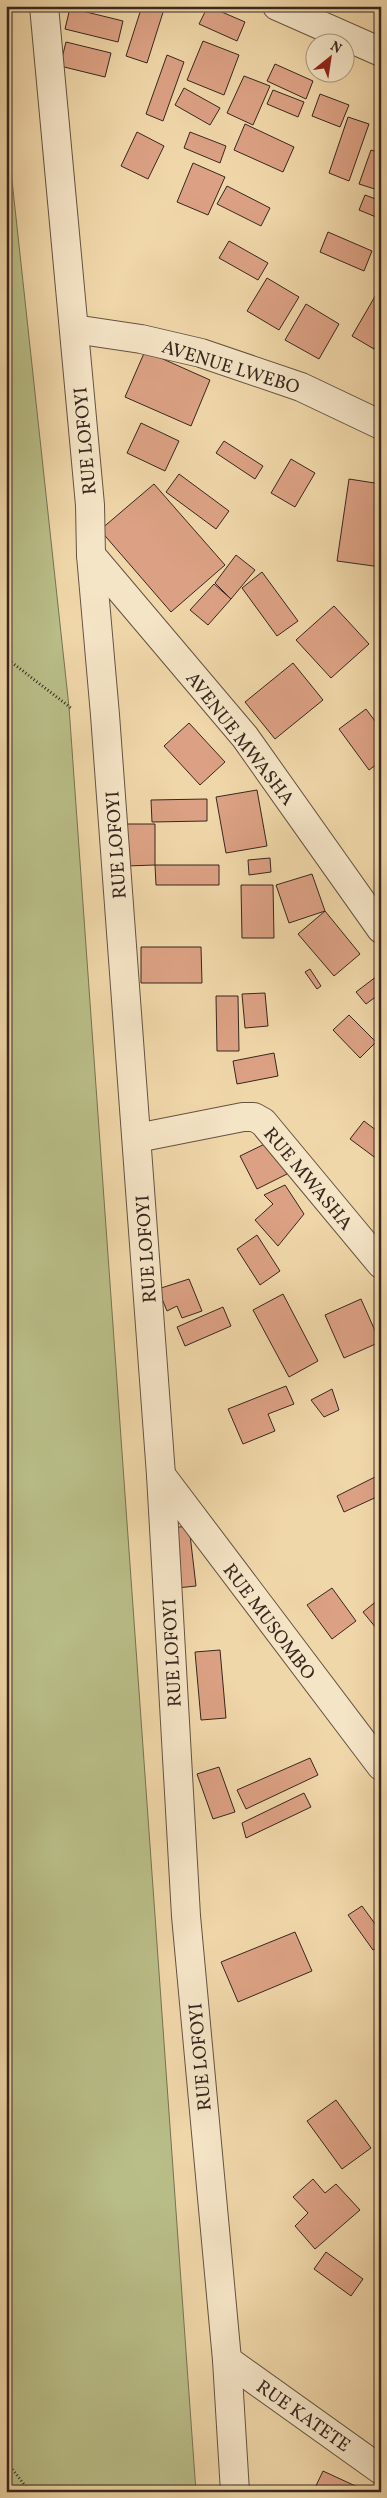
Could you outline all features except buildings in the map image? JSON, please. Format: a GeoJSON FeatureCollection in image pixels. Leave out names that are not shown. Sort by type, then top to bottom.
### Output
{"type":"FeatureCollection","features":[{"type":"Feature","properties":{"kind":"street","name":"RUE LOFOYI"},"geometry":{"type":"LineString","coordinates":[[44,6],[90,505],[91,555],[105,715],[161,1475],[186,1916],[227,2360],[235,2492]]}},
{"type":"Feature","properties":{"kind":"street"},"geometry":{"type":"LineString","coordinates":[[278,6],[381,52]]}},
{"type":"Feature","properties":{"kind":"street","name":"AVENUE LWEBO"},"geometry":{"type":"LineString","coordinates":[[74,329],[141,339],[201,353],[301,387],[381,425]]}},
{"type":"Feature","properties":{"kind":"street","name":"AVENUE MWASHA"},"geometry":{"type":"LineString","coordinates":[[91,555],[245,737],[381,929]]}},
{"type":"Feature","properties":{"kind":"street","name":"RUE MWASHA"},"geometry":{"type":"LineString","coordinates":[[136,1138],[243,1117],[257,1118],[263,1122],[381,1264]]}},
{"type":"Feature","properties":{"kind":"street","name":"RUE MUSOMBO"},"geometry":{"type":"LineString","coordinates":[[161,1475],[381,1766]]}},
{"type":"Feature","properties":{"kind":"street","name":"RUE KATETE"},"geometry":{"type":"LineString","coordinates":[[227,2360],[381,2470]]}},
{"type":"Feature","properties":{"kind":"path"},"geometry":{"type":"LineString","coordinates":[[6,658],[68,708],[105,715]]}},
{"type":"Feature","properties":{"kind":"path"},"geometry":{"type":"LineString","coordinates":[[6,2461],[30,2492]]}},
{"type":"Feature","properties":{"kind":"green space"},"geometry":{"type":"Polygon","coordinates":[[[6,125],[69,707],[196,2492],[6,2492],[6,125]]]}}]}
